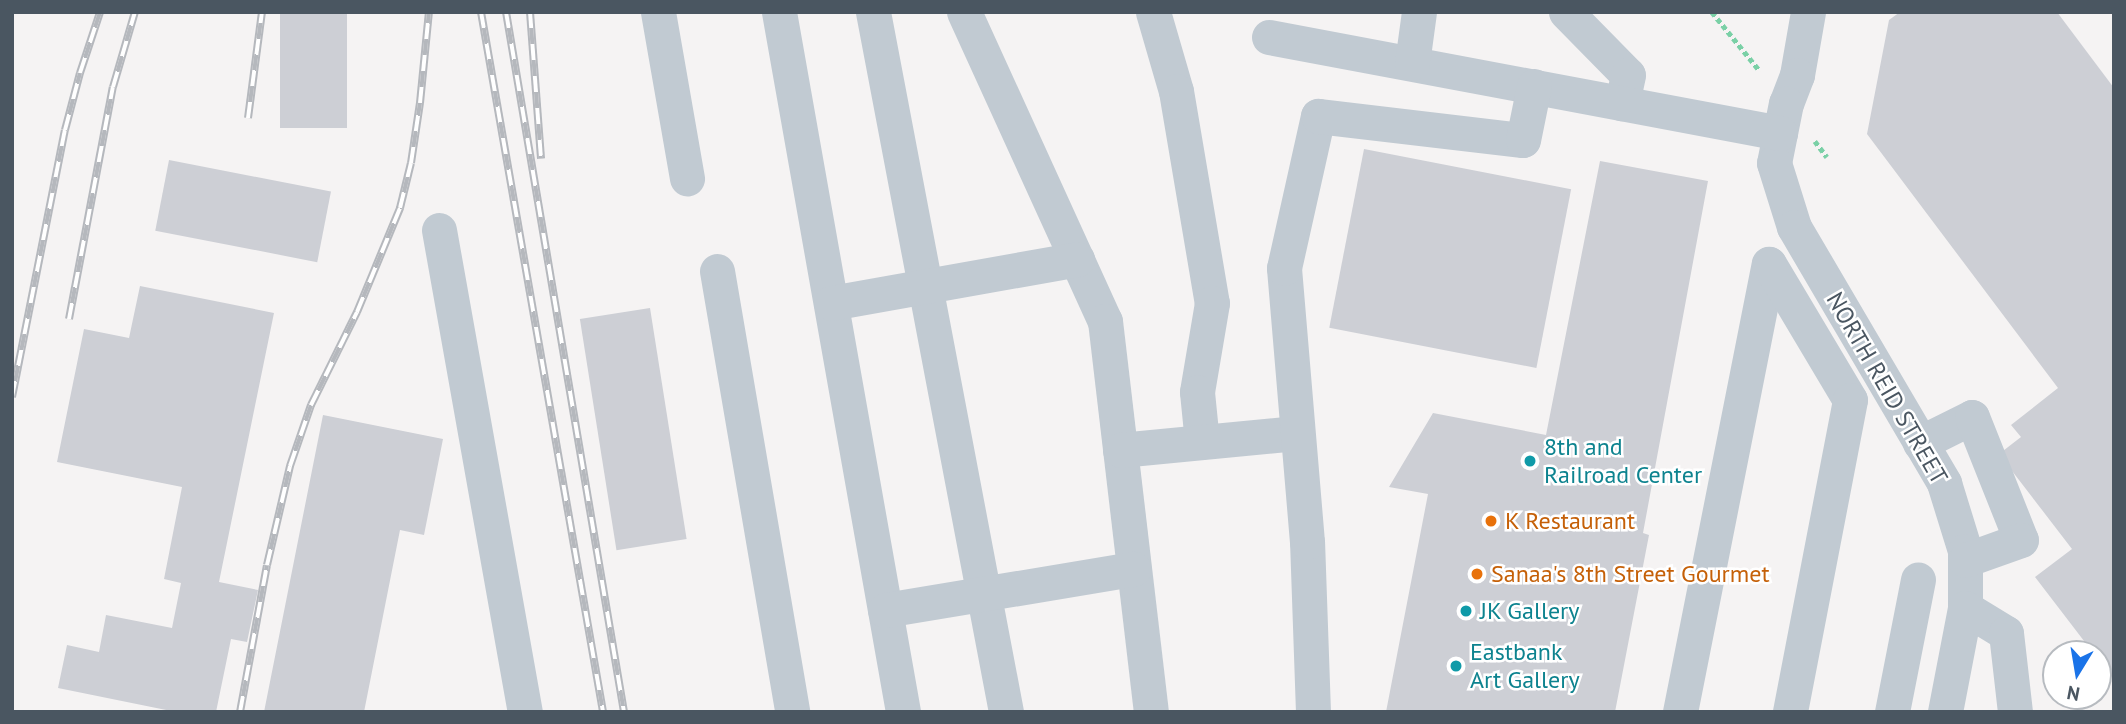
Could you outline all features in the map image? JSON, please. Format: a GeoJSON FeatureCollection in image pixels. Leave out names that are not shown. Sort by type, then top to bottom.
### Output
{"type":"FeatureCollection","features":[{"type":"Feature","properties":{"kind":"street"},"geometry":{"type":"LineString","coordinates":[[658,12],[687,178]]}},
{"type":"Feature","properties":{"kind":"street"},"geometry":{"type":"LineString","coordinates":[[779,12],[903,712]]}},
{"type":"Feature","properties":{"kind":"street"},"geometry":{"type":"LineString","coordinates":[[873,12],[1006,712]]}},
{"type":"Feature","properties":{"kind":"street"},"geometry":{"type":"LineString","coordinates":[[964,12],[1105,321],[1151,712]]}},
{"type":"Feature","properties":{"kind":"street"},"geometry":{"type":"LineString","coordinates":[[1153,12],[1176,91],[1212,303],[1197,393],[1202,442]]}},
{"type":"Feature","properties":{"kind":"street"},"geometry":{"type":"LineString","coordinates":[[1412,63],[1419,12]]}},
{"type":"Feature","properties":{"kind":"street"},"geometry":{"type":"LineString","coordinates":[[1566,12],[1628,75],[1622,103]]}},
{"type":"Feature","properties":{"kind":"street","name":"NORTH REID STREET"},"geometry":{"type":"LineString","coordinates":[[1808,12],[1797,75],[1786,103],[1774,163],[1794,227],[1944,483],[1965,551],[1965,608],[1945,712]]}},
{"type":"Feature","properties":{"kind":"street"},"geometry":{"type":"LineString","coordinates":[[1269,37],[1780,133]]}},
{"type":"Feature","properties":{"kind":"street"},"geometry":{"type":"LineString","coordinates":[[1313,712],[1307,542],[1284,268],[1318,116],[1523,140],[1534,86]]}},
{"type":"Feature","properties":{"kind":"street"},"geometry":{"type":"LineString","coordinates":[[439,230],[525,712]]}},
{"type":"Feature","properties":{"kind":"street"},"geometry":{"type":"LineString","coordinates":[[831,303],[1077,259]]}},
{"type":"Feature","properties":{"kind":"street"},"geometry":{"type":"LineString","coordinates":[[1680,712],[1769,264],[1850,400],[1790,712]]}},
{"type":"Feature","properties":{"kind":"street"},"geometry":{"type":"LineString","coordinates":[[718,271],[792,712]]}},
{"type":"Feature","properties":{"kind":"street"},"geometry":{"type":"LineString","coordinates":[[1920,443],[1972,417],[2021,540],[1965,560]]}},
{"type":"Feature","properties":{"kind":"street"},"geometry":{"type":"LineString","coordinates":[[1120,450],[1296,433]]}},
{"type":"Feature","properties":{"kind":"street"},"geometry":{"type":"LineString","coordinates":[[885,610],[1134,569]]}},
{"type":"Feature","properties":{"kind":"street"},"geometry":{"type":"LineString","coordinates":[[1892,712],[1918,580]]}},
{"type":"Feature","properties":{"kind":"street"},"geometry":{"type":"LineString","coordinates":[[1965,608],[2006,633],[2015,712]]}},
{"type":"Feature","properties":{"kind":"building"},"geometry":{"type":"Polygon","coordinates":[[[280,12],[347,12],[347,128],[280,128],[280,12]]]}},
{"type":"Feature","properties":{"kind":"building"},"geometry":{"type":"Polygon","coordinates":[[[1900,12],[2057,12],[2114,88],[2114,679],[2112,640],[2083,640],[2035,577],[2072,549],[1999,454],[2021,437],[2011,425],[2058,388],[1867,134],[1889,20],[1900,12]]]}},
{"type":"Feature","properties":{"kind":"building"},"geometry":{"type":"Polygon","coordinates":[[[1364,149],[1571,189],[1536,368],[1329,328],[1364,149]]]}},
{"type":"Feature","properties":{"kind":"building"},"geometry":{"type":"Polygon","coordinates":[[[169,160],[331,191],[317,262],[155,231],[169,160]]]}},
{"type":"Feature","properties":{"kind":"building","name":"8th and Railroad Center"},"geometry":{"type":"Polygon","coordinates":[[[1600,161],[1708,181],[1643,533],[1649,535],[1615,712],[1386,712],[1428,494],[1389,487],[1433,413],[1546,435],[1600,161]]]}},
{"type":"Feature","properties":{"kind":"building"},"geometry":{"type":"Polygon","coordinates":[[[140,286],[274,313],[219,582],[258,590],[247,642],[231,639],[216,712],[176,712],[58,688],[67,645],[99,652],[106,615],[172,628],[181,583],[164,579],[182,487],[57,462],[84,329],[129,338],[140,286]]]}},
{"type":"Feature","properties":{"kind":"building"},"geometry":{"type":"Polygon","coordinates":[[[650,308],[687,539],[616,550],[580,319],[650,308]]]}},
{"type":"Feature","properties":{"kind":"building"},"geometry":{"type":"Polygon","coordinates":[[[323,415],[443,439],[424,535],[400,530],[364,712],[264,712],[323,415]]]}},
{"type":"Feature","properties":{"kind":"railway"},"geometry":{"type":"LineString","coordinates":[[12,397],[65,130],[100,12]]}},
{"type":"Feature","properties":{"kind":"railway"},"geometry":{"type":"LineString","coordinates":[[69,319],[113,87],[135,12]]}},
{"type":"Feature","properties":{"kind":"railway"},"geometry":{"type":"LineString","coordinates":[[248,118],[262,12]]}},
{"type":"Feature","properties":{"kind":"railway"},"geometry":{"type":"LineString","coordinates":[[240,712],[267,565],[290,466],[311,405],[357,312],[400,208],[411,163],[420,103],[429,12]]}},
{"type":"Feature","properties":{"kind":"railway"},"geometry":{"type":"LineString","coordinates":[[481,12],[603,712]]}},
{"type":"Feature","properties":{"kind":"railway"},"geometry":{"type":"LineString","coordinates":[[506,12],[624,712]]}},
{"type":"Feature","properties":{"kind":"railway"},"geometry":{"type":"LineString","coordinates":[[530,12],[541,159]]}},
{"type":"Feature","properties":{"kind":"place","name":"8th and Railroad Center"},"geometry":{"type":"Point","coordinates":[1530,461]}},
{"type":"Feature","properties":{"kind":"place","name":"K Restaurant"},"geometry":{"type":"Point","coordinates":[1491,521]}},
{"type":"Feature","properties":{"kind":"place","name":"Sanaa's 8th Street Gourmet"},"geometry":{"type":"Point","coordinates":[1477,574]}},
{"type":"Feature","properties":{"kind":"place","name":"JK Gallery"},"geometry":{"type":"Point","coordinates":[1466,611]}},
{"type":"Feature","properties":{"kind":"place","name":"Eastbank Art Gallery"},"geometry":{"type":"Point","coordinates":[1456,666]}}]}
